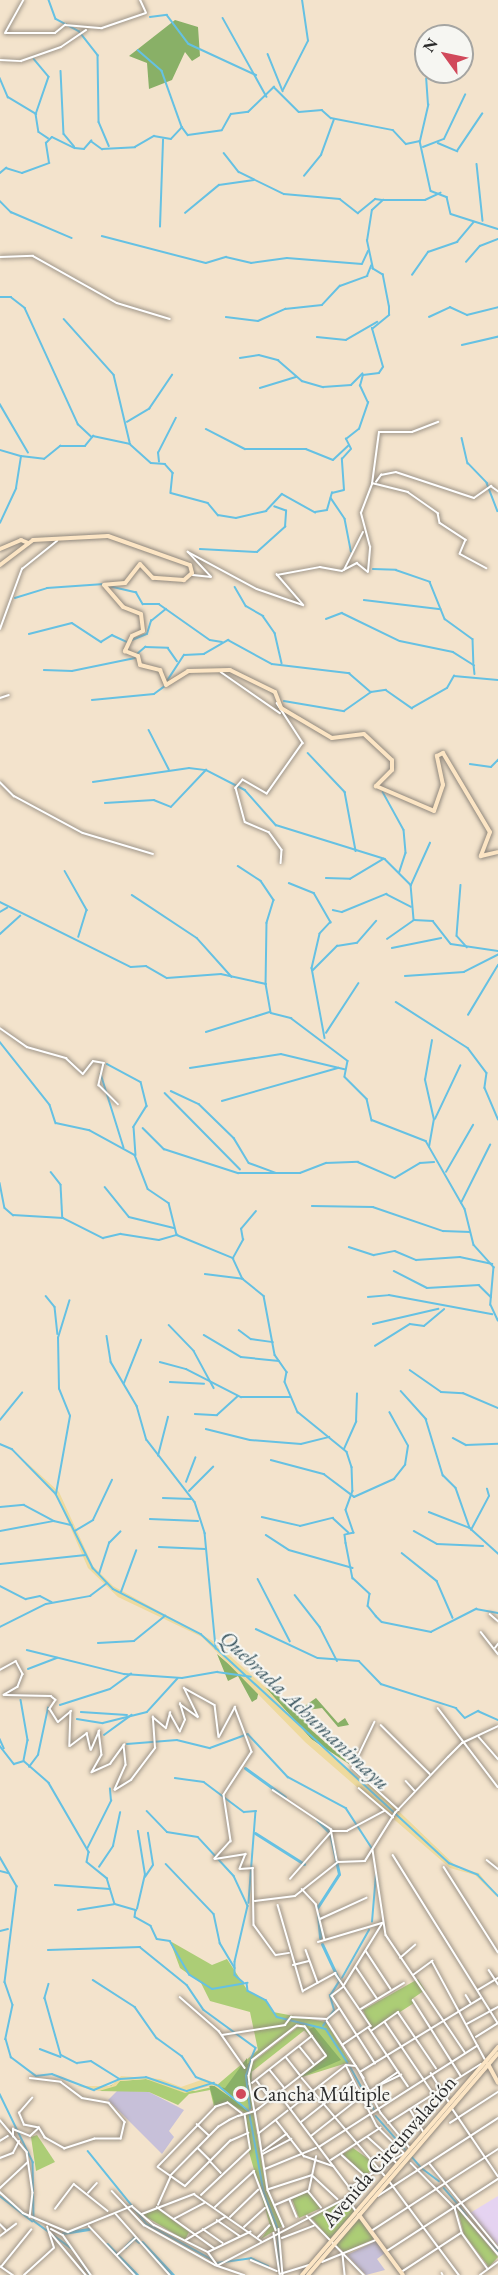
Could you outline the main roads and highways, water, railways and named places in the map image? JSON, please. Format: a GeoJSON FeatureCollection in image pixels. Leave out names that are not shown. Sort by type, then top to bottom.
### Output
{"type":"FeatureCollection","features":[{"type":"Feature","properties":{"kind":"waterway"},"geometry":{"type":"LineString","coordinates":[[49,0],[56,19],[79,31],[98,55],[99,122],[109,146]]}},
{"type":"Feature","properties":{"kind":"waterway"},"geometry":{"type":"LineString","coordinates":[[283,90],[308,41],[302,0]]}},
{"type":"Feature","properties":{"kind":"waterway"},"geometry":{"type":"LineString","coordinates":[[150,17],[167,15],[189,44],[256,75]]}},
{"type":"Feature","properties":{"kind":"waterway"},"geometry":{"type":"LineString","coordinates":[[223,18],[267,97]]}},
{"type":"Feature","properties":{"kind":"waterway"},"geometry":{"type":"LineString","coordinates":[[138,50],[162,71],[182,127]]}},
{"type":"Feature","properties":{"kind":"waterway"},"geometry":{"type":"LineString","coordinates":[[268,54],[283,91]]}},
{"type":"Feature","properties":{"kind":"waterway"},"geometry":{"type":"LineString","coordinates":[[34,59],[49,77],[36,114]]}},
{"type":"Feature","properties":{"kind":"waterway"},"geometry":{"type":"LineString","coordinates":[[61,71],[64,134],[74,146]]}},
{"type":"Feature","properties":{"kind":"waterway"},"geometry":{"type":"LineString","coordinates":[[0,78],[8,97],[36,114],[39,132],[48,138]]}},
{"type":"Feature","properties":{"kind":"waterway"},"geometry":{"type":"LineString","coordinates":[[420,141],[428,105],[426,84]]}},
{"type":"Feature","properties":{"kind":"waterway"},"geometry":{"type":"LineString","coordinates":[[0,173],[6,168],[22,173],[49,163],[46,143],[52,137],[75,148],[84,149],[91,141],[102,149],[135,147],[154,136],[171,139],[182,127],[188,135],[222,130],[231,114],[248,112],[274,87],[299,112],[322,110],[331,118],[393,130],[406,144],[420,141],[431,191],[447,197],[451,214],[498,229]]}},
{"type":"Feature","properties":{"kind":"waterway"},"geometry":{"type":"LineString","coordinates":[[423,147],[444,139],[465,95]]}},
{"type":"Feature","properties":{"kind":"waterway"},"geometry":{"type":"LineString","coordinates":[[438,143],[457,151],[482,114]]}},
{"type":"Feature","properties":{"kind":"waterway"},"geometry":{"type":"LineString","coordinates":[[304,176],[321,155],[334,120]]}},
{"type":"Feature","properties":{"kind":"waterway"},"geometry":{"type":"LineString","coordinates":[[160,227],[163,140]]}},
{"type":"Feature","properties":{"kind":"waterway"},"geometry":{"type":"LineString","coordinates":[[224,153],[239,172],[284,194],[340,199],[358,213],[375,199],[382,200]]}},
{"type":"Feature","properties":{"kind":"waterway"},"geometry":{"type":"LineString","coordinates":[[477,164],[483,221]]}},
{"type":"Feature","properties":{"kind":"waterway"},"geometry":{"type":"LineString","coordinates":[[185,213],[219,185],[254,180]]}},
{"type":"Feature","properties":{"kind":"waterway"},"geometry":{"type":"LineString","coordinates":[[0,523],[16,488],[21,456],[44,459],[60,446],[85,446],[93,436],[130,444],[151,463],[165,464],[173,473],[171,493],[208,503],[218,515],[236,518],[266,511],[282,494],[315,512],[327,510],[332,493],[344,490],[342,459],[351,449],[346,439],[359,429],[368,403],[360,386],[363,375],[379,373],[383,367],[372,329],[389,315],[389,307],[383,275],[373,269],[367,241],[372,210],[383,200],[425,200],[440,193]]}},
{"type":"Feature","properties":{"kind":"waterway"},"geometry":{"type":"LineString","coordinates":[[0,201],[11,212],[72,238]]}},
{"type":"Feature","properties":{"kind":"waterway"},"geometry":{"type":"LineString","coordinates":[[412,275],[428,252],[457,242],[474,222]]}},
{"type":"Feature","properties":{"kind":"waterway"},"geometry":{"type":"LineString","coordinates":[[102,236],[206,263],[226,257],[251,263],[287,258],[362,264],[368,251]]}},
{"type":"Feature","properties":{"kind":"waterway"},"geometry":{"type":"LineString","coordinates":[[466,262],[480,246],[498,239]]}},
{"type":"Feature","properties":{"kind":"waterway"},"geometry":{"type":"LineString","coordinates":[[226,317],[258,321],[285,309],[322,305],[340,286],[367,276],[371,266]]}},
{"type":"Feature","properties":{"kind":"waterway"},"geometry":{"type":"LineString","coordinates":[[0,297],[11,297],[25,308],[78,424],[92,437]]}},
{"type":"Feature","properties":{"kind":"waterway"},"geometry":{"type":"LineString","coordinates":[[429,317],[450,307],[467,315],[498,307]]}},
{"type":"Feature","properties":{"kind":"waterway"},"geometry":{"type":"LineString","coordinates":[[64,319],[114,375],[130,442]]}},
{"type":"Feature","properties":{"kind":"waterway"},"geometry":{"type":"LineString","coordinates":[[317,337],[346,340],[377,322]]}},
{"type":"Feature","properties":{"kind":"waterway"},"geometry":{"type":"LineString","coordinates":[[462,345],[498,337]]}},
{"type":"Feature","properties":{"kind":"waterway"},"geometry":{"type":"LineString","coordinates":[[240,358],[259,355],[278,360],[302,381],[323,387],[351,385],[362,374]]}},
{"type":"Feature","properties":{"kind":"waterway"},"geometry":{"type":"LineString","coordinates":[[127,422],[149,409],[172,375]]}},
{"type":"Feature","properties":{"kind":"waterway"},"geometry":{"type":"LineString","coordinates":[[260,388],[296,377]]}},
{"type":"Feature","properties":{"kind":"waterway"},"geometry":{"type":"LineString","coordinates":[[0,404],[28,452]]}},
{"type":"Feature","properties":{"kind":"waterway"},"geometry":{"type":"LineString","coordinates":[[159,462],[158,453],[176,418]]}},
{"type":"Feature","properties":{"kind":"waterway"},"geometry":{"type":"LineString","coordinates":[[206,429],[245,449],[306,449],[333,460],[348,446]]}},
{"type":"Feature","properties":{"kind":"waterway"},"geometry":{"type":"LineString","coordinates":[[462,438],[468,463],[487,483],[498,511]]}},
{"type":"Feature","properties":{"kind":"waterway"},"geometry":{"type":"LineString","coordinates":[[0,450],[21,456]]}},
{"type":"Feature","properties":{"kind":"waterway"},"geometry":{"type":"LineString","coordinates":[[331,498],[345,519],[351,551]]}},
{"type":"Feature","properties":{"kind":"waterway"},"geometry":{"type":"LineString","coordinates":[[200,549],[257,552],[285,527],[286,511],[275,507]]}},
{"type":"Feature","properties":{"kind":"waterway"},"geometry":{"type":"LineString","coordinates":[[373,569],[396,570],[430,582],[445,619],[473,639],[474,663]]}},
{"type":"Feature","properties":{"kind":"waterway"},"geometry":{"type":"LineString","coordinates":[[15,598],[47,588],[104,584]]}},
{"type":"Feature","properties":{"kind":"waterway"},"geometry":{"type":"LineString","coordinates":[[109,586],[136,592],[143,604],[159,604],[210,640],[222,642]]}},
{"type":"Feature","properties":{"kind":"waterway"},"geometry":{"type":"LineString","coordinates":[[235,587],[246,606],[263,616],[275,633],[282,663]]}},
{"type":"Feature","properties":{"kind":"waterway"},"geometry":{"type":"LineString","coordinates":[[364,600],[440,609]]}},
{"type":"Feature","properties":{"kind":"waterway"},"geometry":{"type":"LineString","coordinates":[[132,640],[147,634],[151,621],[166,609]]}},
{"type":"Feature","properties":{"kind":"waterway"},"geometry":{"type":"LineString","coordinates":[[326,619],[342,613],[400,641],[453,652],[474,665],[475,674]]}},
{"type":"Feature","properties":{"kind":"waterway"},"geometry":{"type":"LineString","coordinates":[[29,634],[72,623],[101,642],[112,635],[129,643]]}},
{"type":"Feature","properties":{"kind":"waterway"},"geometry":{"type":"LineString","coordinates":[[167,681],[184,655],[204,654],[228,640],[272,664],[349,673],[371,692],[386,690],[412,708],[447,688],[454,676],[498,680]]}},
{"type":"Feature","properties":{"kind":"waterway"},"geometry":{"type":"LineString","coordinates":[[137,654],[145,647],[168,648],[177,661]]}},
{"type":"Feature","properties":{"kind":"waterway"},"geometry":{"type":"LineString","coordinates":[[44,670],[72,671],[135,658]]}},
{"type":"Feature","properties":{"kind":"waterway"},"geometry":{"type":"LineString","coordinates":[[92,700],[154,694],[165,686]]}},
{"type":"Feature","properties":{"kind":"waterway"},"geometry":{"type":"LineString","coordinates":[[284,701],[344,711],[371,692]]}},
{"type":"Feature","properties":{"kind":"waterway"},"geometry":{"type":"LineString","coordinates":[[149,730],[169,769]]}},
{"type":"Feature","properties":{"kind":"waterway"},"geometry":{"type":"LineString","coordinates":[[308,753],[345,792],[356,851]]}},
{"type":"Feature","properties":{"kind":"waterway"},"geometry":{"type":"LineString","coordinates":[[470,764],[491,767],[498,760]]}},
{"type":"Feature","properties":{"kind":"waterway"},"geometry":{"type":"LineString","coordinates":[[93,782],[189,768],[206,770],[245,790],[276,825],[385,859],[411,885],[414,920],[433,921],[451,944],[498,951]]}},
{"type":"Feature","properties":{"kind":"waterway"},"geometry":{"type":"LineString","coordinates":[[105,803],[154,800],[171,807],[206,770]]}},
{"type":"Feature","properties":{"kind":"waterway"},"geometry":{"type":"LineString","coordinates":[[383,792],[404,830],[406,853],[400,872]]}},
{"type":"Feature","properties":{"kind":"waterway"},"geometry":{"type":"LineString","coordinates":[[411,885],[430,843]]}},
{"type":"Feature","properties":{"kind":"waterway"},"geometry":{"type":"LineString","coordinates":[[326,878],[350,879],[383,859]]}},
{"type":"Feature","properties":{"kind":"waterway"},"geometry":{"type":"LineString","coordinates":[[238,866],[261,881],[274,900],[267,923],[266,984]]}},
{"type":"Feature","properties":{"kind":"waterway"},"geometry":{"type":"LineString","coordinates":[[65,871],[87,910],[79,937]]}},
{"type":"Feature","properties":{"kind":"waterway"},"geometry":{"type":"LineString","coordinates":[[289,883],[314,893],[331,922],[320,934],[312,968],[325,1038]]}},
{"type":"Feature","properties":{"kind":"waterway"},"geometry":{"type":"LineString","coordinates":[[461,885],[457,936],[467,947]]}},
{"type":"Feature","properties":{"kind":"waterway"},"geometry":{"type":"LineString","coordinates":[[333,910],[342,912],[386,894],[411,907]]}},
{"type":"Feature","properties":{"kind":"waterway"},"geometry":{"type":"LineString","coordinates":[[132,895],[197,938],[232,977]]}},
{"type":"Feature","properties":{"kind":"waterway"},"geometry":{"type":"LineString","coordinates":[[0,902],[131,967],[146,966],[167,978],[221,974],[266,984],[271,1013],[291,1018],[348,1061],[345,1077],[367,1099],[372,1120],[426,1141],[465,1209],[474,1245],[494,1267],[491,1305],[498,1320]]}},
{"type":"Feature","properties":{"kind":"waterway"},"geometry":{"type":"LineString","coordinates":[[0,912],[7,908]]}},
{"type":"Feature","properties":{"kind":"waterway"},"geometry":{"type":"LineString","coordinates":[[0,934],[20,916]]}},
{"type":"Feature","properties":{"kind":"waterway"},"geometry":{"type":"LineString","coordinates":[[387,939],[414,920]]}},
{"type":"Feature","properties":{"kind":"waterway"},"geometry":{"type":"LineString","coordinates":[[313,970],[337,946],[357,943],[376,921]]}},
{"type":"Feature","properties":{"kind":"waterway"},"geometry":{"type":"LineString","coordinates":[[392,948],[441,938]]}},
{"type":"Feature","properties":{"kind":"waterway"},"geometry":{"type":"LineString","coordinates":[[405,976],[464,972],[498,955]]}},
{"type":"Feature","properties":{"kind":"waterway"},"geometry":{"type":"LineString","coordinates":[[468,1015],[498,965]]}},
{"type":"Feature","properties":{"kind":"waterway"},"geometry":{"type":"LineString","coordinates":[[326,1033],[358,984]]}},
{"type":"Feature","properties":{"kind":"waterway"},"geometry":{"type":"LineString","coordinates":[[396,1002],[468,1048],[487,1073],[485,1088],[498,1119]]}},
{"type":"Feature","properties":{"kind":"waterway"},"geometry":{"type":"LineString","coordinates":[[206,1032],[270,1012]]}},
{"type":"Feature","properties":{"kind":"waterway"},"geometry":{"type":"LineString","coordinates":[[429,1147],[434,1120],[425,1080],[432,1041]]}},
{"type":"Feature","properties":{"kind":"waterway"},"geometry":{"type":"LineString","coordinates":[[0,1042],[50,1105],[56,1123],[89,1130],[135,1155],[148,1189],[169,1203],[177,1235],[233,1258],[243,1279],[264,1296],[275,1355],[287,1372],[285,1382],[298,1412],[347,1452],[352,1467],[353,1491],[346,1510],[354,1533],[345,1535],[346,1543],[353,1578],[370,1594],[368,1606],[376,1616],[382,1622],[431,1632],[476,1609],[498,1613]]}},
{"type":"Feature","properties":{"kind":"waterway"},"geometry":{"type":"LineString","coordinates":[[190,1068],[281,1054],[344,1069]]}},
{"type":"Feature","properties":{"kind":"waterway"},"geometry":{"type":"LineString","coordinates":[[107,1064],[141,1082],[147,1106],[134,1127],[136,1155]]}},
{"type":"Feature","properties":{"kind":"waterway"},"geometry":{"type":"LineString","coordinates":[[435,1119],[460,1066]]}},
{"type":"Feature","properties":{"kind":"waterway"},"geometry":{"type":"LineString","coordinates":[[222,1101],[338,1068]]}},
{"type":"Feature","properties":{"kind":"waterway"},"geometry":{"type":"LineString","coordinates":[[101,1074],[124,1148]]}},
{"type":"Feature","properties":{"kind":"waterway"},"geometry":{"type":"LineString","coordinates":[[171,1091],[199,1104],[234,1138],[249,1163],[276,1173]]}},
{"type":"Feature","properties":{"kind":"waterway"},"geometry":{"type":"LineString","coordinates":[[165,1093],[240,1169]]}},
{"type":"Feature","properties":{"kind":"waterway"},"geometry":{"type":"LineString","coordinates":[[446,1172],[473,1125]]}},
{"type":"Feature","properties":{"kind":"waterway"},"geometry":{"type":"LineString","coordinates":[[143,1128],[164,1149],[238,1173],[300,1173],[326,1163],[358,1162],[395,1178],[420,1163],[434,1162]]}},
{"type":"Feature","properties":{"kind":"waterway"},"geometry":{"type":"LineString","coordinates":[[461,1203],[490,1145]]}},
{"type":"Feature","properties":{"kind":"waterway"},"geometry":{"type":"LineString","coordinates":[[51,1172],[61,1185],[63,1218]]}},
{"type":"Feature","properties":{"kind":"waterway"},"geometry":{"type":"LineString","coordinates":[[0,1183],[5,1208],[13,1215],[63,1218],[103,1238],[121,1234],[159,1240],[177,1235]]}},
{"type":"Feature","properties":{"kind":"waterway"},"geometry":{"type":"LineString","coordinates":[[105,1187],[129,1217],[174,1228]]}},
{"type":"Feature","properties":{"kind":"waterway"},"geometry":{"type":"LineString","coordinates":[[312,1206],[373,1207],[443,1231],[470,1232]]}},
{"type":"Feature","properties":{"kind":"waterway"},"geometry":{"type":"LineString","coordinates":[[233,1258],[243,1240],[241,1229],[256,1211]]}},
{"type":"Feature","properties":{"kind":"waterway"},"geometry":{"type":"LineString","coordinates":[[349,1247],[374,1255],[395,1251],[416,1260],[460,1257],[492,1264]]}},
{"type":"Feature","properties":{"kind":"waterway"},"geometry":{"type":"LineString","coordinates":[[394,1271],[427,1288],[479,1285],[491,1297]]}},
{"type":"Feature","properties":{"kind":"waterway"},"geometry":{"type":"LineString","coordinates":[[205,1274],[243,1279]]}},
{"type":"Feature","properties":{"kind":"waterway"},"geometry":{"type":"LineString","coordinates":[[368,1297],[389,1295],[492,1314]]}},
{"type":"Feature","properties":{"kind":"waterway"},"geometry":{"type":"LineString","coordinates":[[46,1296],[55,1307],[58,1334]]}},
{"type":"Feature","properties":{"kind":"waterway"},"geometry":{"type":"LineString","coordinates":[[56,1494],[70,1416],[59,1389],[58,1338],[69,1301]]}},
{"type":"Feature","properties":{"kind":"waterway"},"geometry":{"type":"LineString","coordinates":[[373,1324],[438,1309]]}},
{"type":"Feature","properties":{"kind":"waterway"},"geometry":{"type":"LineString","coordinates":[[375,1346],[410,1324],[424,1326],[444,1309]]}},
{"type":"Feature","properties":{"kind":"waterway"},"geometry":{"type":"LineString","coordinates":[[169,1325],[194,1351],[214,1388]]}},
{"type":"Feature","properties":{"kind":"waterway"},"geometry":{"type":"LineString","coordinates":[[239,1330],[251,1339],[273,1342]]}},
{"type":"Feature","properties":{"kind":"waterway"},"geometry":{"type":"LineString","coordinates":[[204,1335],[241,1357],[279,1361]]}},
{"type":"Feature","properties":{"kind":"waterway"},"geometry":{"type":"LineString","coordinates":[[107,1336],[111,1362],[137,1406],[147,1440],[195,1502],[205,1533],[216,1648]]}},
{"type":"Feature","properties":{"kind":"waterway"},"geometry":{"type":"LineString","coordinates":[[124,1383],[141,1340]]}},
{"type":"Feature","properties":{"kind":"waterway"},"geometry":{"type":"LineString","coordinates":[[160,1362],[186,1369],[241,1397],[290,1397]]}},
{"type":"Feature","properties":{"kind":"waterway"},"geometry":{"type":"LineString","coordinates":[[410,1370],[441,1392],[463,1393],[498,1408]]}},
{"type":"Feature","properties":{"kind":"waterway"},"geometry":{"type":"LineString","coordinates":[[170,1382],[204,1384]]}},
{"type":"Feature","properties":{"kind":"waterway"},"geometry":{"type":"LineString","coordinates":[[401,1391],[426,1419],[443,1475],[456,1488],[470,1528],[498,1553]]}},
{"type":"Feature","properties":{"kind":"waterway"},"geometry":{"type":"LineString","coordinates":[[0,1420],[22,1393]]}},
{"type":"Feature","properties":{"kind":"waterway"},"geometry":{"type":"LineString","coordinates":[[344,1449],[356,1422],[357,1394]]}},
{"type":"Feature","properties":{"kind":"waterway"},"geometry":{"type":"LineString","coordinates":[[195,1414],[217,1415],[238,1396]]}},
{"type":"Feature","properties":{"kind":"waterway"},"geometry":{"type":"LineString","coordinates":[[271,1460],[324,1474],[354,1497],[394,1479],[405,1465],[408,1446],[390,1413]]}},
{"type":"Feature","properties":{"kind":"waterway"},"geometry":{"type":"LineString","coordinates":[[158,1456],[168,1417]]}},
{"type":"Feature","properties":{"kind":"waterway"},"geometry":{"type":"LineString","coordinates":[[206,1429],[250,1440],[301,1444],[329,1437]]}},
{"type":"Feature","properties":{"kind":"waterway"},"geometry":{"type":"LineString","coordinates":[[453,1438],[466,1445],[498,1444]]}},
{"type":"Feature","properties":{"kind":"waterway","name":"Quebrada Achumanimayu"},"geometry":{"type":"LineString","coordinates":[[0,1444],[12,1449],[56,1494],[93,1568],[113,1589],[201,1634],[449,1863],[478,1875],[498,1896]]}},
{"type":"Feature","properties":{"kind":"waterway"},"geometry":{"type":"LineString","coordinates":[[186,1482],[195,1458]]}},
{"type":"Feature","properties":{"kind":"waterway"},"geometry":{"type":"LineString","coordinates":[[189,1491],[213,1467]]}},
{"type":"Feature","properties":{"kind":"waterway"},"geometry":{"type":"LineString","coordinates":[[75,1531],[93,1520],[112,1480]]}},
{"type":"Feature","properties":{"kind":"waterway"},"geometry":{"type":"LineString","coordinates":[[471,1530],[489,1496],[487,1489]]}},
{"type":"Feature","properties":{"kind":"waterway"},"geometry":{"type":"LineString","coordinates":[[163,1498],[191,1499]]}},
{"type":"Feature","properties":{"kind":"waterway"},"geometry":{"type":"LineString","coordinates":[[0,1507],[24,1505],[54,1521]]}},
{"type":"Feature","properties":{"kind":"waterway"},"geometry":{"type":"LineString","coordinates":[[429,1512],[470,1528]]}},
{"type":"Feature","properties":{"kind":"waterway"},"geometry":{"type":"LineString","coordinates":[[262,1517],[300,1526],[333,1518],[348,1532]]}},
{"type":"Feature","properties":{"kind":"waterway"},"geometry":{"type":"LineString","coordinates":[[150,1519],[198,1521]]}},
{"type":"Feature","properties":{"kind":"waterway"},"geometry":{"type":"LineString","coordinates":[[0,1531],[54,1521],[72,1525]]}},
{"type":"Feature","properties":{"kind":"waterway"},"geometry":{"type":"LineString","coordinates":[[414,1531],[437,1544],[483,1546]]}},
{"type":"Feature","properties":{"kind":"waterway"},"geometry":{"type":"LineString","coordinates":[[99,1574],[109,1543],[120,1532]]}},
{"type":"Feature","properties":{"kind":"waterway"},"geometry":{"type":"LineString","coordinates":[[266,1535],[289,1550],[353,1568]]}},
{"type":"Feature","properties":{"kind":"waterway"},"geometry":{"type":"LineString","coordinates":[[159,1547],[205,1549]]}},
{"type":"Feature","properties":{"kind":"waterway"},"geometry":{"type":"LineString","coordinates":[[121,1592],[136,1551]]}},
{"type":"Feature","properties":{"kind":"waterway"},"geometry":{"type":"LineString","coordinates":[[402,1553],[437,1581],[453,1618]]}},
{"type":"Feature","properties":{"kind":"waterway"},"geometry":{"type":"LineString","coordinates":[[0,1564],[86,1555]]}},
{"type":"Feature","properties":{"kind":"waterway"},"geometry":{"type":"LineString","coordinates":[[258,1579],[290,1641]]}},
{"type":"Feature","properties":{"kind":"waterway"},"geometry":{"type":"LineString","coordinates":[[0,1627],[46,1604],[90,1596],[107,1583]]}},
{"type":"Feature","properties":{"kind":"waterway"},"geometry":{"type":"LineString","coordinates":[[0,1586],[26,1599],[40,1596],[52,1602]]}},
{"type":"Feature","properties":{"kind":"waterway"},"geometry":{"type":"LineString","coordinates":[[295,1595],[320,1627],[337,1661]]}},
{"type":"Feature","properties":{"kind":"waterway"},"geometry":{"type":"LineString","coordinates":[[98,1643],[134,1641],[165,1616]]}},
{"type":"Feature","properties":{"kind":"waterway"},"geometry":{"type":"LineString","coordinates":[[256,1629],[318,1658],[359,1661],[381,1684],[456,1708],[465,1718],[478,1711],[498,1720]]}},
{"type":"Feature","properties":{"kind":"waterway"},"geometry":{"type":"LineString","coordinates":[[27,1650],[124,1674],[182,1678],[217,1672],[251,1677]]}},
{"type":"Feature","properties":{"kind":"waterway"},"geometry":{"type":"LineString","coordinates":[[28,1669],[57,1658]]}},
{"type":"Feature","properties":{"kind":"waterway"},"geometry":{"type":"LineString","coordinates":[[60,1705],[110,1689],[131,1674]]}},
{"type":"Feature","properties":{"kind":"waterway"},"geometry":{"type":"LineString","coordinates":[[77,1719],[103,1723],[147,1712],[177,1679]]}},
{"type":"Feature","properties":{"kind":"waterway"},"geometry":{"type":"LineString","coordinates":[[21,1700],[28,1740],[24,1760]]}},
{"type":"Feature","properties":{"kind":"waterway"},"geometry":{"type":"LineString","coordinates":[[29,1767],[38,1755],[48,1708]]}},
{"type":"Feature","properties":{"kind":"waterway"},"geometry":{"type":"LineString","coordinates":[[81,1712],[127,1715]]}},
{"type":"Feature","properties":{"kind":"waterway"},"geometry":{"type":"LineString","coordinates":[[104,1735],[132,1715]]}},
{"type":"Feature","properties":{"kind":"waterway"},"geometry":{"type":"LineString","coordinates":[[127,1744],[177,1740],[210,1748],[248,1734],[288,1777],[346,1808],[372,1848]]}},
{"type":"Feature","properties":{"kind":"waterway"},"geometry":{"type":"LineString","coordinates":[[0,1739],[4,1748]]}},
{"type":"Feature","properties":{"kind":"waterway"},"geometry":{"type":"LineString","coordinates":[[0,1746],[14,1764],[24,1761],[49,1783],[89,1852],[87,1862],[107,1878],[115,1904],[136,1910],[135,1917],[151,1926],[157,1939],[170,1941],[190,1975],[212,1989],[247,1983],[248,1991],[266,2000],[277,2017],[326,2029],[348,2063]]}},
{"type":"Feature","properties":{"kind":"waterway"},"geometry":{"type":"LineString","coordinates":[[245,1768],[285,1797]]}},
{"type":"Feature","properties":{"kind":"waterway"},"geometry":{"type":"LineString","coordinates":[[175,1778],[204,1782],[244,1812],[256,1811],[249,1903]]}},
{"type":"Feature","properties":{"kind":"waterway"},"geometry":{"type":"LineString","coordinates":[[87,1849],[111,1801],[110,1789]]}},
{"type":"Feature","properties":{"kind":"waterway"},"geometry":{"type":"LineString","coordinates":[[147,1811],[167,1832],[198,1837],[234,1876],[248,1906],[235,1962],[235,1975],[243,1982]]}},
{"type":"Feature","properties":{"kind":"waterway"},"geometry":{"type":"LineString","coordinates":[[99,1867],[113,1846],[120,1813]]}},
{"type":"Feature","properties":{"kind":"waterway"},"geometry":{"type":"LineString","coordinates":[[317,1820],[330,1833],[339,1874],[317,1908]]}},
{"type":"Feature","properties":{"kind":"waterway"},"geometry":{"type":"LineString","coordinates":[[137,1909],[145,1875],[138,1832]]}},
{"type":"Feature","properties":{"kind":"waterway"},"geometry":{"type":"LineString","coordinates":[[145,1877],[153,1865],[148,1833]]}},
{"type":"Feature","properties":{"kind":"waterway"},"geometry":{"type":"LineString","coordinates":[[255,1833],[304,1864]]}},
{"type":"Feature","properties":{"kind":"waterway"},"geometry":{"type":"LineString","coordinates":[[0,1857],[17,1886],[5,1982],[13,2005],[6,2039],[11,2057],[36,2076],[52,2074],[94,2090],[120,2079],[146,2077],[187,2091],[214,2083]]}},
{"type":"Feature","properties":{"kind":"waterway"},"geometry":{"type":"LineString","coordinates":[[166,1864],[214,1914],[220,1943],[235,1968]]}},
{"type":"Feature","properties":{"kind":"waterway"},"geometry":{"type":"LineString","coordinates":[[0,1871],[8,1873]]}},
{"type":"Feature","properties":{"kind":"waterway"},"geometry":{"type":"LineString","coordinates":[[372,1922],[376,1874]]}},
{"type":"Feature","properties":{"kind":"waterway"},"geometry":{"type":"LineString","coordinates":[[55,1885],[110,1889]]}},
{"type":"Feature","properties":{"kind":"waterway"},"geometry":{"type":"LineString","coordinates":[[78,1910],[114,1904]]}},
{"type":"Feature","properties":{"kind":"waterway"},"geometry":{"type":"LineString","coordinates":[[318,1914],[320,1938]]}},
{"type":"Feature","properties":{"kind":"waterway"},"geometry":{"type":"LineString","coordinates":[[0,1931],[8,1929]]}},
{"type":"Feature","properties":{"kind":"waterway"},"geometry":{"type":"LineString","coordinates":[[342,1978],[369,1930]]}},
{"type":"Feature","properties":{"kind":"waterway"},"geometry":{"type":"LineString","coordinates":[[322,1944],[339,1980]]}},
{"type":"Feature","properties":{"kind":"waterway"},"geometry":{"type":"LineString","coordinates":[[48,1950],[140,1947],[187,1985],[204,2010],[256,2048],[252,2058]]}},
{"type":"Feature","properties":{"kind":"waterway"},"geometry":{"type":"LineString","coordinates":[[93,1980],[135,2007],[157,2038],[182,2056],[196,2077],[219,2086],[249,2111]]}},
{"type":"Feature","properties":{"kind":"waterway"},"geometry":{"type":"LineString","coordinates":[[323,2026],[334,2010],[330,1996],[340,1980]]}},
{"type":"Feature","properties":{"kind":"waterway"},"geometry":{"type":"LineString","coordinates":[[49,1984],[45,1998],[61,2055],[77,2063],[91,2061],[120,2079]]}},
{"type":"Feature","properties":{"kind":"waterway"},"geometry":{"type":"LineString","coordinates":[[40,2049],[61,2057]]}},
{"type":"Feature","properties":{"kind":"waterway"},"geometry":{"type":"LineString","coordinates":[[250,2109],[246,2076],[251,2061]]}},
{"type":"Feature","properties":{"kind":"waterway"},"geometry":{"type":"LineString","coordinates":[[350,2066],[364,2091]]}},
{"type":"Feature","properties":{"kind":"waterway"},"geometry":{"type":"LineString","coordinates":[[0,2094],[33,2162],[34,2221],[71,2248]]}},
{"type":"Feature","properties":{"kind":"waterway"},"geometry":{"type":"LineString","coordinates":[[367,2096],[375,2111]]}},
{"type":"Feature","properties":{"kind":"waterway"},"geometry":{"type":"LineString","coordinates":[[250,2115],[264,2192],[278,2228]]}},
{"type":"Feature","properties":{"kind":"waterway"},"geometry":{"type":"LineString","coordinates":[[376,2116],[421,2167]]}},
{"type":"Feature","properties":{"kind":"waterway"},"geometry":{"type":"LineString","coordinates":[[88,2151],[147,2224],[213,2260]]}},
{"type":"Feature","properties":{"kind":"waterway"},"geometry":{"type":"LineString","coordinates":[[423,2169],[439,2181]]}},
{"type":"Feature","properties":{"kind":"waterway"},"geometry":{"type":"LineString","coordinates":[[444,2188],[457,2203]]}},
{"type":"Feature","properties":{"kind":"waterway"},"geometry":{"type":"LineString","coordinates":[[0,2196],[32,2221]]}},
{"type":"Feature","properties":{"kind":"waterway"},"geometry":{"type":"LineString","coordinates":[[460,2207],[467,2216]]}},
{"type":"Feature","properties":{"kind":"waterway"},"geometry":{"type":"LineString","coordinates":[[63,2233],[89,2229]]}},
{"type":"Feature","properties":{"kind":"waterway"},"geometry":{"type":"LineString","coordinates":[[278,2232],[280,2267]]}},
{"type":"Feature","properties":{"kind":"waterway"},"geometry":{"type":"LineString","coordinates":[[125,2247],[134,2238],[139,2242]]}},
{"type":"Feature","properties":{"kind":"waterway"},"geometry":{"type":"LineString","coordinates":[[485,2238],[498,2251]]}},
{"type":"Feature","properties":{"kind":"waterway"},"geometry":{"type":"LineString","coordinates":[[142,2242],[173,2275]]}},
{"type":"Feature","properties":{"kind":"waterway"},"geometry":{"type":"LineString","coordinates":[[107,2244],[137,2275]]}},
{"type":"Feature","properties":{"kind":"waterway"},"geometry":{"type":"LineString","coordinates":[[217,2263],[251,2258],[268,2266]]}},
{"type":"Feature","properties":{"kind":"waterway"},"geometry":{"type":"LineString","coordinates":[[81,2261],[90,2275]]}},
{"type":"Feature","properties":{"kind":"place","name":"Cancha Múltiple"},"geometry":{"type":"Point","coordinates":[241,2094]}}]}
